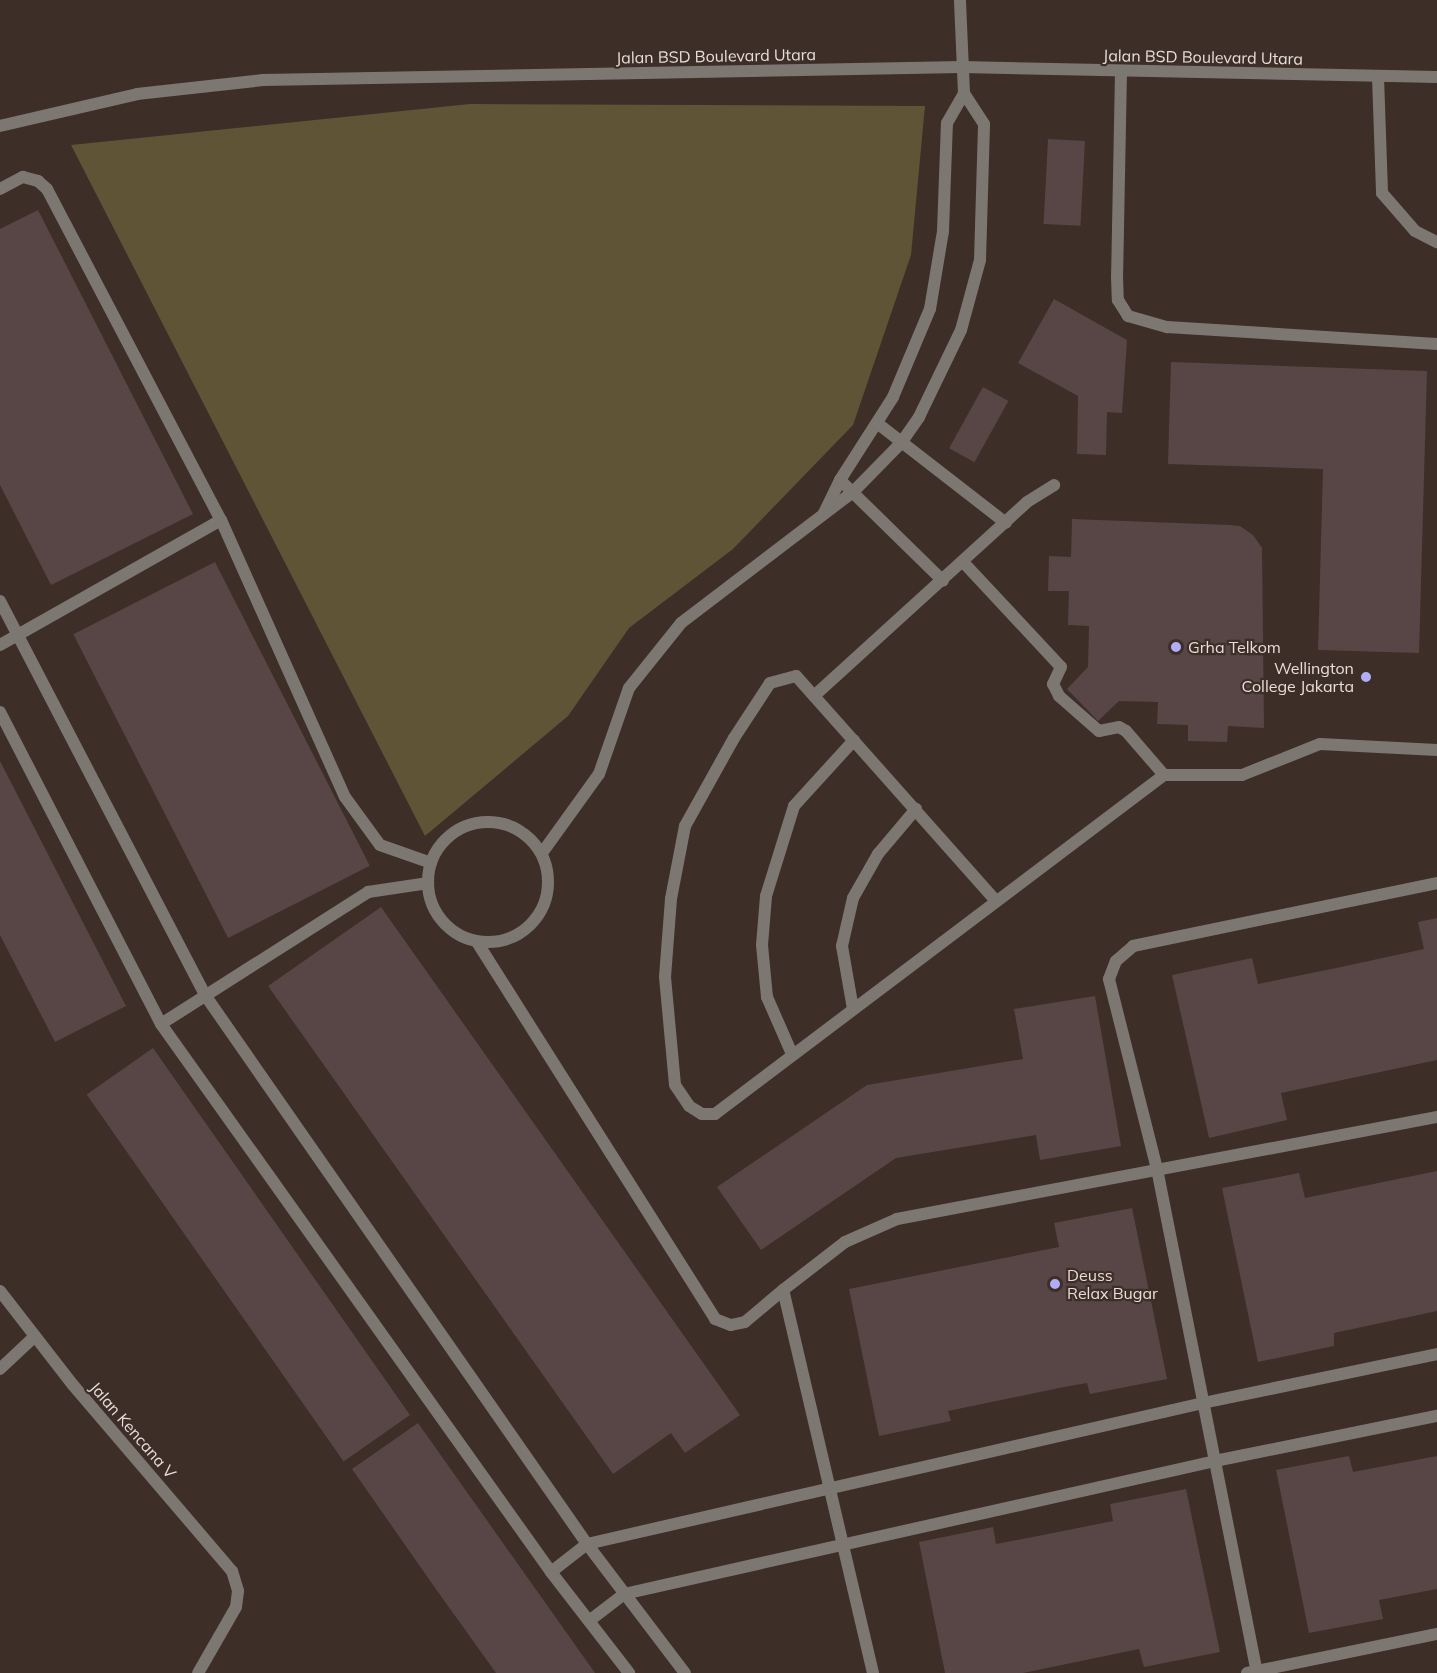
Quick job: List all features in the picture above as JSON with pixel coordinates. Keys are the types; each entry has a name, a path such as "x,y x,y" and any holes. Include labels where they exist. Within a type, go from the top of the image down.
{"street":[{"path":"542,853 599,774 629,688 681,623 853,492 901,443 919,417 961,330 981,260 984,124 964,93 960,0"},
{"name":"Jalan BSD Boulevard Utara","path":"0,126 138,94 263,80 962,67 1437,77"},
{"path":"1121,72 1117,277 1118,300 1128,316 1143,323 1437,344"},
{"path":"1378,77 1382,193 1415,231 1437,242"},
{"path":"823,515 840,480 893,397 930,309 943,231 947,123 964,93"},
{"path":"0,189 22,177 38,181 47,189 221,520 345,796 380,845 431,863"},
{"path":"877,423 1006,523"},
{"path":"840,480 944,581"},
{"path":"814,696 1006,523 1054,485"},
{"path":"0,645 221,520"},
{"path":"964,563 1061,667 1053,684 1059,696 1099,731 1119,727 1126,731 1164,775"},
{"path":"0,600 205,995 587,1544 685,1673"},
{"path":"996,901 796,676 770,683 734,738 685,826 671,900 665,977 675,1085 689,1106 702,1114 715,1114 1164,775 1242,775 1320,744 1437,750"},
{"path":"0,712 161,1024 551,1572 629,1673"},
{"path":"792,1054 767,997 762,945 766,896 794,806 854,740"},
{"path":"853,1009 842,946 853,898 878,854 916,809"},
{"path":"493,822 512,826 529,837 542,853 548,872 549,891 531,926 515,937 496,942 477,942 458,934 442,921 431,903 428,883 431,863 440,845 455,831 473,823 493,822"},
{"path":"161,1024 374,889 428,883"},
{"path":"1437,883 1133,946 1116,961 1109,979 1157,1169 1215,1461 1253,1672 1437,1634"},
{"path":"477,942 715,1319 731,1325 745,1322 845,1242 897,1219 1437,1118"},
{"path":"783,1290 873,1673"},
{"name":"Jalan Kencana V","path":"0,1291 232,1571 238,1591 236,1607 198,1673"},
{"path":"0,1370 35,1336"},
{"path":"551,1572 587,1544 1203,1403 1437,1354"},
{"path":"589,1621 624,1594 1215,1461 1437,1416"}],"shaded area":[{"path":"470,104 925,106 911,255 853,425 733,549 629,628 568,716 425,836 71,145"}],"building":[{"path":"1048,139 1085,141 1081,226 1044,224"},
{"path":"38,210 193,514 51,585 0,485 0,229"},
{"path":"1054,299 1127,340 1122,413 1107,412 1106,455 1077,454 1078,396 1018,363"},
{"path":"1171,362 1427,371 1419,653 1318,650 1323,469 1168,464"},
{"path":"983,387 1008,401 974,462 949,448"},
{"name":"Grha Telkom","path":"1072,519 1229,525 1240,526 1253,535 1262,548 1264,728 1228,726 1227,742 1188,741 1188,725 1157,724 1158,702 1119,701 1098,721 1067,689 1088,667 1089,626 1068,625 1069,591 1048,591 1049,556 1071,557"},
{"path":"215,562 370,866 228,938 73,634"},
{"path":"0,761 126,1006 55,1042 0,935"},
{"path":"381,907 740,1415 685,1453 671,1433 613,1474 268,986"},
{"path":"1437,918 1437,1060 1281,1093 1287,1120 1209,1138 1172,975 1252,958 1258,984 1341,967 1424,949 1418,922"},
{"path":"1095,996 1121,1146 1040,1160 1036,1135 896,1158 761,1250 717,1187 867,1085 1023,1059 1014,1009"},
{"path":"153,1048 410,1415 344,1461 87,1094"},
{"path":"1437,1171 1437,1311 1334,1333 1334,1346 1258,1362 1222,1188 1299,1173 1305,1198"},
{"path":"1132,1208 1167,1379 1090,1394 1087,1383 1064,1387 948,1411 951,1421 879,1436 849,1289 1059,1247 1054,1223"},
{"path":"418,1423 595,1673 496,1673 433,1585 352,1469"},
{"path":"1349,1456 1353,1472 1437,1456 1437,1589 1379,1600 1383,1619 1309,1633 1276,1470"},
{"path":"1186,1489 1220,1652 1144,1667 1139,1649 1023,1673 945,1673 919,1542 993,1527 996,1544 1043,1535 1113,1521 1110,1504"}],"place":[{"name":"Grha Telkom","path":"1176,647"},
{"name":"Wellington College Jakarta","path":"1366,677"},
{"name":"Deuss Relax Bugar","path":"1055,1284"}]}
